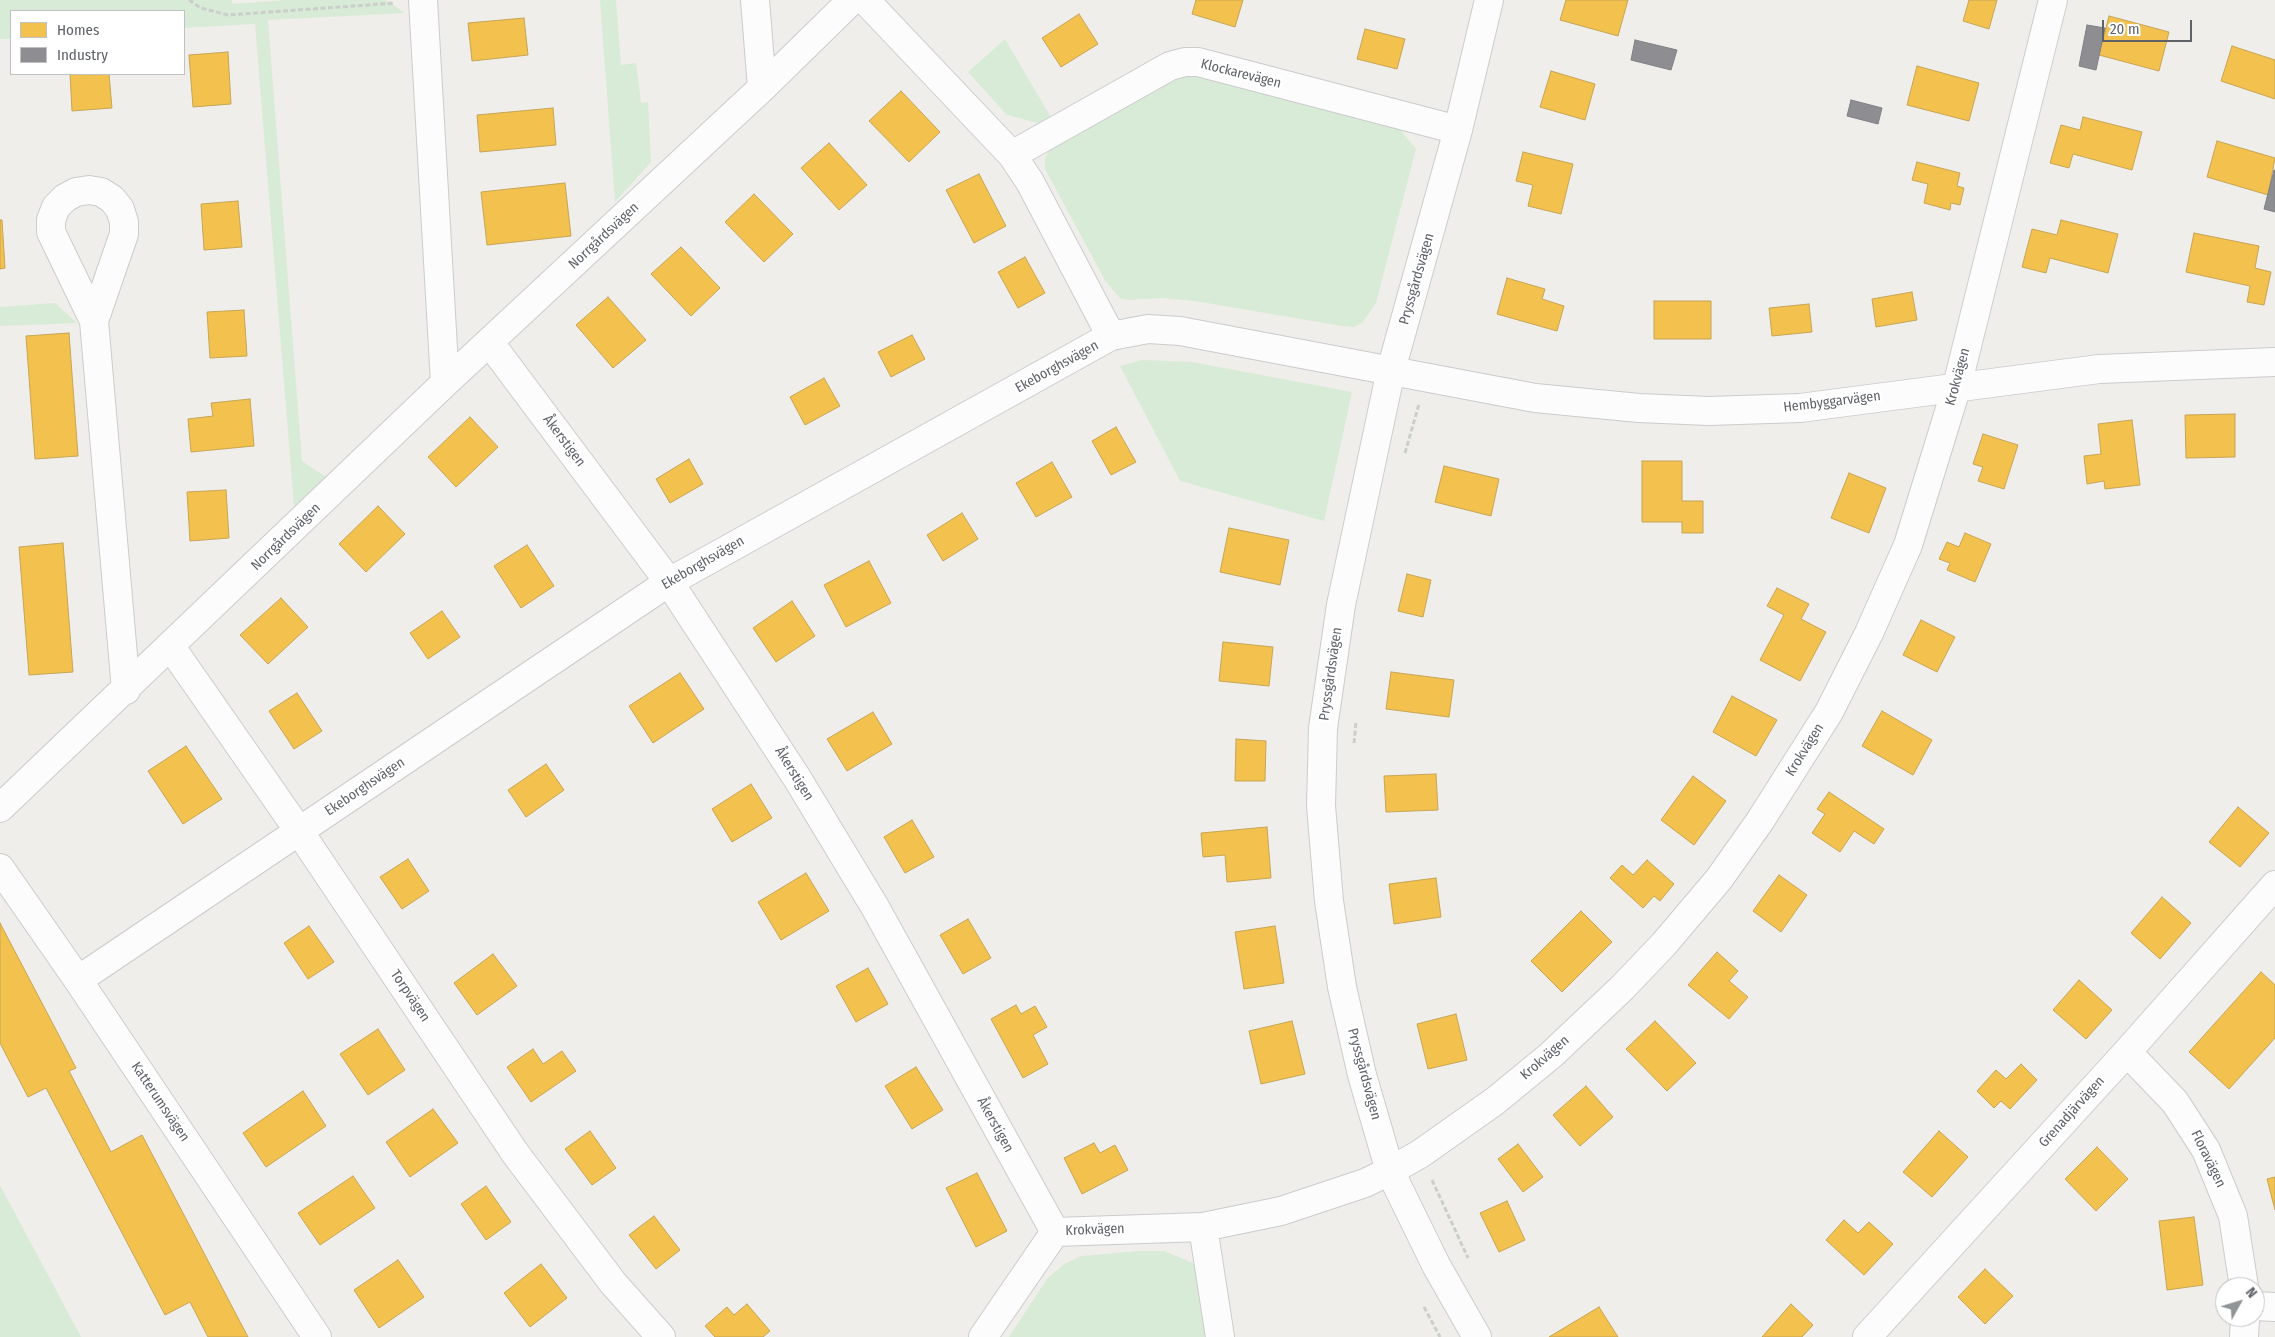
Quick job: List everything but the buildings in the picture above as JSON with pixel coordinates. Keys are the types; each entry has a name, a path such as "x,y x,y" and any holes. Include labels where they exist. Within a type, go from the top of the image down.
{"street":[{"path":"422,0 445,383"},
{"path":"755,0 762,88"},
{"name":"Norrgårdsvägen","path":"0,808 126,690 445,383 762,88 852,0"},
{"path":"865,0 1012,155 1030,182 1111,336"},
{"name":"Pryssgårdsvägen","path":"1477,1337 1436,1265 1390,1171 1362,1075 1342,987 1329,901 1321,806 1323,728 1341,605 1391,370 1458,130 1489,0"},
{"name":"Krokvägen","path":"983,1337 1055,1232 1203,1227 1282,1210 1365,1183 1420,1154 1495,1101 1544,1061 1622,988 1664,944 1719,878 1754,828 1828,712 1869,633 1908,545 1957,386 2053,0"},
{"name":"Klockarevägen","path":"1012,155 1170,66 1185,62 1198,62 1458,130"},
{"path":"94,321 126,690"},
{"name":"Ekeborghsvägen","path":"78,980 669,582 1111,336 1148,330 1180,331 1391,370"},
{"name":"Åkerstigen","path":"490,343 669,582 797,778 870,898 1055,1232"},
{"name":"Hembyggarvägen","path":"1391,370 1534,398 1639,408 1709,411 1800,408 1957,386 2099,369 2275,362"},
{"name":"Torpvägen","path":"171,647 299,831 515,1153 614,1283 661,1337"},
{"name":"Katterumsvägen","path":"0,868 78,980 317,1337"},
{"name":"Grenadjärvägen","path":"1867,1337 2127,1052 2275,885"},
{"name":"Floravägen","path":"2127,1052 2175,1102 2206,1150 2233,1216 2242,1277"},
{"path":"1203,1227 1220,1337"}],"path":[{"path":"189,0 201,8 228,15 422,0"},
{"path":"1403,463 1426,377"},
{"path":"1354,747 1356,718"},
{"path":"1420,1154 1468,1259"}],"green space":[{"path":"0,0 232,0 232,4 286,0 386,0 405,13 268,20 302,461 326,477 294,506 255,24 185,28 185,10 10,10 10,39 0,39"},
{"path":"600,0 616,0 621,65 636,63 641,103 648,102 651,162 615,202"},
{"path":"1005,39 1052,119 1042,124 1007,115 968,72"},
{"path":"1198,76 1397,126 1416,149 1376,303 1363,322 1354,327 1342,326 1195,301 1161,298 1121,299 1106,282 1045,169 1045,158 1053,144 1174,78"},
{"path":"55,303 77,323 0,326 0,307"},
{"path":"1142,360 1192,362 1352,392 1324,521 1180,481 1120,366"},
{"path":"0,1185 81,1337 0,1337"},
{"path":"1139,1251 1164,1251 1200,1266 1212,1337 1009,1337 1047,1279 1064,1264 1082,1256"}]}
